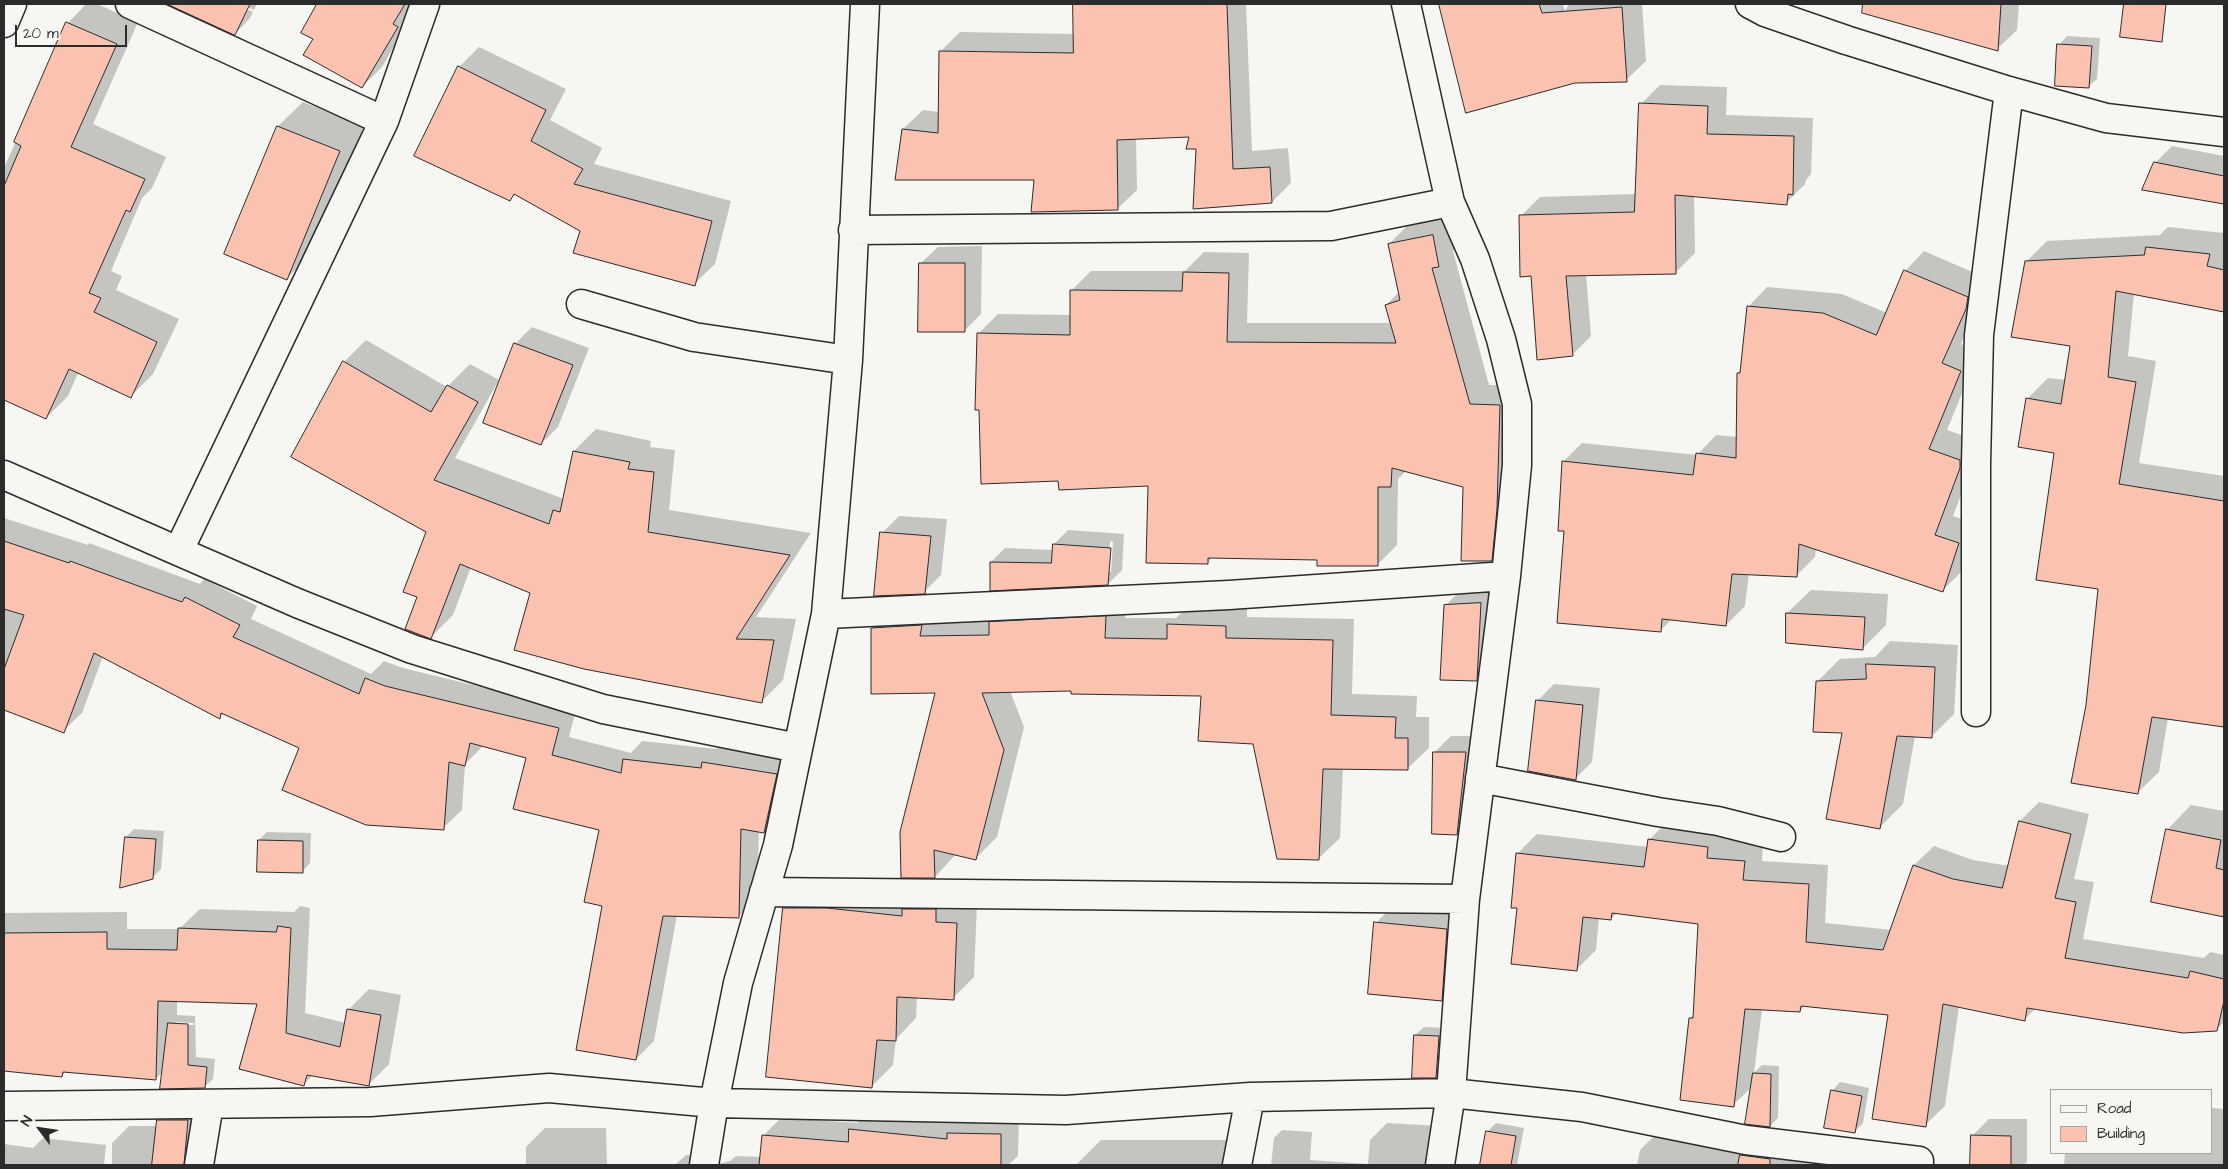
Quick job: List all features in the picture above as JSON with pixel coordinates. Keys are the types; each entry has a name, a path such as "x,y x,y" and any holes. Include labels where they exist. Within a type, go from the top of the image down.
{"street":[{"path":"4,23 12,4"},
{"path":"130,4 384,121"},
{"path":"179,550 384,121 424,4"},
{"path":"704,1165 714,1103 738,983 778,845 826,614 848,360 865,4"},
{"path":"1406,4 1450,202 1475,259 1498,330 1517,404 1517,465 1506,576 1465,899 1451,1093 1440,1165"},
{"path":"1750,4 1765,12 1846,40 2009,91 2106,118 2224,132"},
{"path":"1976,712 1976,464 1979,335 2009,91"},
{"path":"853,230 1331,226 1450,202"},
{"path":"581,304 694,337 848,360"},
{"path":"4,475 179,550 296,603 412,649 602,709 798,748"},
{"path":"826,614 1229,595 1506,576"},
{"path":"1480,778 1658,812 1718,821 1781,837"},
{"path":"764,892 1465,899"},
{"path":"4,1106 370,1102 549,1088 714,1103 1066,1110 1250,1098 1451,1093 1582,1107 1746,1140 1919,1162 1919,1165"},
{"path":"1236,1165 1250,1098"},
{"path":"199,1165 209,1104"}],"building":[{"path":"167,4 250,4 235,35"},
{"path":"317,4 405,4 393,24 398,27 362,88 303,55 313,39 301,33"},
{"path":"1073,4 1227,4 1233,169 1270,167 1272,203 1193,209 1196,149 1186,149 1189,137 1117,140 1118,210 1031,212 1034,180 895,180 902,129 938,133 939,51 1073,53"},
{"path":"1439,4 1539,4 1542,13 1622,7 1627,82 1575,83 1466,113"},
{"path":"1863,4 2001,4 1998,51 1862,13"},
{"path":"2124,4 2166,4 2162,42 2120,37"},
{"path":"66,22 117,44 71,147 145,179 130,212 126,210 89,293 101,298 94,312 157,342 131,398 69,369 46,419 4,400 4,186 21,146 14,142"},
{"path":"2057,44 2092,46 2089,88 2055,86"},
{"path":"458,66 546,110 531,141 583,169 574,184 712,221 695,286 573,253 580,231 514,194 510,201 414,156"},
{"path":"1639,103 1708,106 1707,134 1794,136 1793,195 1788,194 1787,205 1675,195 1676,274 1566,276 1573,356 1537,360 1531,276 1520,277 1519,215 1634,212"},
{"path":"277,126 340,151 287,280 224,254"},
{"path":"2154,162 2224,176 2224,204 2142,190"},
{"path":"1433,235 1439,267 1432,268 1470,404 1500,405 1497,509 1492,561 1461,561 1463,487 1392,468 1391,487 1378,487 1378,566 1317,566 1317,560 1208,558 1208,564 1146,563 1148,486 1059,490 1058,481 981,484 979,410 975,410 977,333 1070,335 1070,290 1182,291 1183,272 1229,273 1227,342 1396,343 1385,305 1400,300 1388,244"},
{"path":"2146,247 2210,254 2207,266 2224,270 2224,312 2116,291 2108,377 2136,382 2119,484 2224,501 2224,727 2152,717 2138,794 2071,783 2086,705 2098,589 2036,580 2054,453 2018,447 2026,398 2061,404 2070,346 2011,337 2025,261 2144,255"},
{"path":"919,263 965,263 965,332 918,332"},
{"path":"1904,270 1968,297 1966,309 1942,363 1961,371 1929,449 1960,460 1960,468 1935,535 1959,543 1943,592 1799,544 1797,577 1732,574 1726,626 1662,619 1661,632 1557,623 1564,531 1558,531 1562,461 1693,475 1696,453 1736,458 1737,373 1740,373 1747,306 1823,313 1876,335"},
{"path":"514,343 573,365 541,445 483,423"},
{"path":"343,361 431,412 447,385 478,402 434,480 549,524 553,510 560,512 573,451 630,462 628,469 654,472 648,532 790,555 736,639 774,640 762,703 584,669 514,650 530,593 460,564 431,639 405,629 417,597 403,592 426,532 291,457"},
{"path":"880,532 931,536 925,594 874,596"},
{"path":"4,541 69,563 70,561 182,602 185,597 240,625 233,637 359,694 365,678 385,686 559,728 552,755 621,773 623,759 701,768 702,762 777,774 764,833 741,829 739,918 663,916 636,1060 576,1050 602,906 584,902 599,830 513,809 526,758 470,743 465,766 449,762 444,830 366,825 282,790 299,748 221,713 220,719 94,653 64,733 4,710 4,669 24,615 4,609"},
{"path":"1053,544 1111,548 1108,585 990,591 990,562 1051,563"},
{"path":"1481,603 1477,681 1440,680 1444,605"},
{"path":"1786,613 1865,617 1863,650 1786,643"},
{"path":"1106,616 1105,638 1167,639 1167,624 1226,626 1226,638 1333,640 1331,715 1396,717 1395,738 1408,738 1408,770 1323,769 1319,860 1277,859 1253,744 1198,741 1201,696 1071,694 1071,691 982,693 1004,750 976,860 934,850 935,878 901,878 900,832 935,693 871,694 871,628 922,625 920,636 989,635 989,622"},
{"path":"1866,664 1935,667 1932,738 1897,736 1880,829 1826,819 1842,733 1813,732 1816,681 1866,679"},
{"path":"1536,700 1583,705 1576,780 1528,771"},
{"path":"1433,752 1466,752 1457,835 1432,834"},
{"path":"2019,821 2071,834 2055,898 2076,902 2065,958 2188,978 2190,971 2224,979 2224,1001 2217,1031 2183,1033 2027,1008 2025,1021 1943,1004 1926,1127 1872,1119 1888,1015 1801,1006 1800,1012 1745,1009 1734,1107 1680,1100 1689,1018 1693,1018 1698,924 1612,913 1611,920 1583,917 1577,971 1511,964 1517,908 1511,908 1516,853 1644,867 1648,839 1708,847 1707,858 1745,861 1743,880 1809,884 1806,942 1883,950 1913,865 1953,879 2002,888"},
{"path":"2166,829 2221,840 2216,868 2224,870 2224,917 2151,902"},
{"path":"125,837 156,839 153,879 120,888"},
{"path":"258,840 303,841 303,873 257,872"},
{"path":"783,908 827,908 902,916 902,909 936,909 936,922 957,923 954,1000 897,997 896,1041 877,1040 872,1088 766,1077"},
{"path":"1374,922 1447,929 1442,1001 1368,994"},
{"path":"278,926 291,928 286,1033 340,1047 347,1009 381,1015 369,1086 307,1075 304,1086 239,1069 257,1004 158,1001 156,1080 63,1072 62,1077 4,1071 4,933 107,932 107,949 177,950 178,928 276,932"},
{"path":"168,1023 188,1024 188,1065 207,1067 205,1088 160,1089"},
{"path":"1414,1035 1439,1036 1436,1078 1412,1078"},
{"path":"1753,1073 1771,1074 1770,1127 1745,1124"},
{"path":"1831,1090 1862,1096 1855,1133 1824,1128"},
{"path":"157,1120 188,1120 184,1165 152,1165"},
{"path":"849,1129 947,1139 947,1133 1001,1134 1001,1165 759,1165 762,1135 848,1142"},
{"path":"1486,1131 1516,1136 1511,1165 1480,1165"},
{"path":"1971,1135 2011,1136 2011,1165 1970,1165"},
{"path":"1740,1155 1770,1159 1770,1165 1738,1165"}]}
